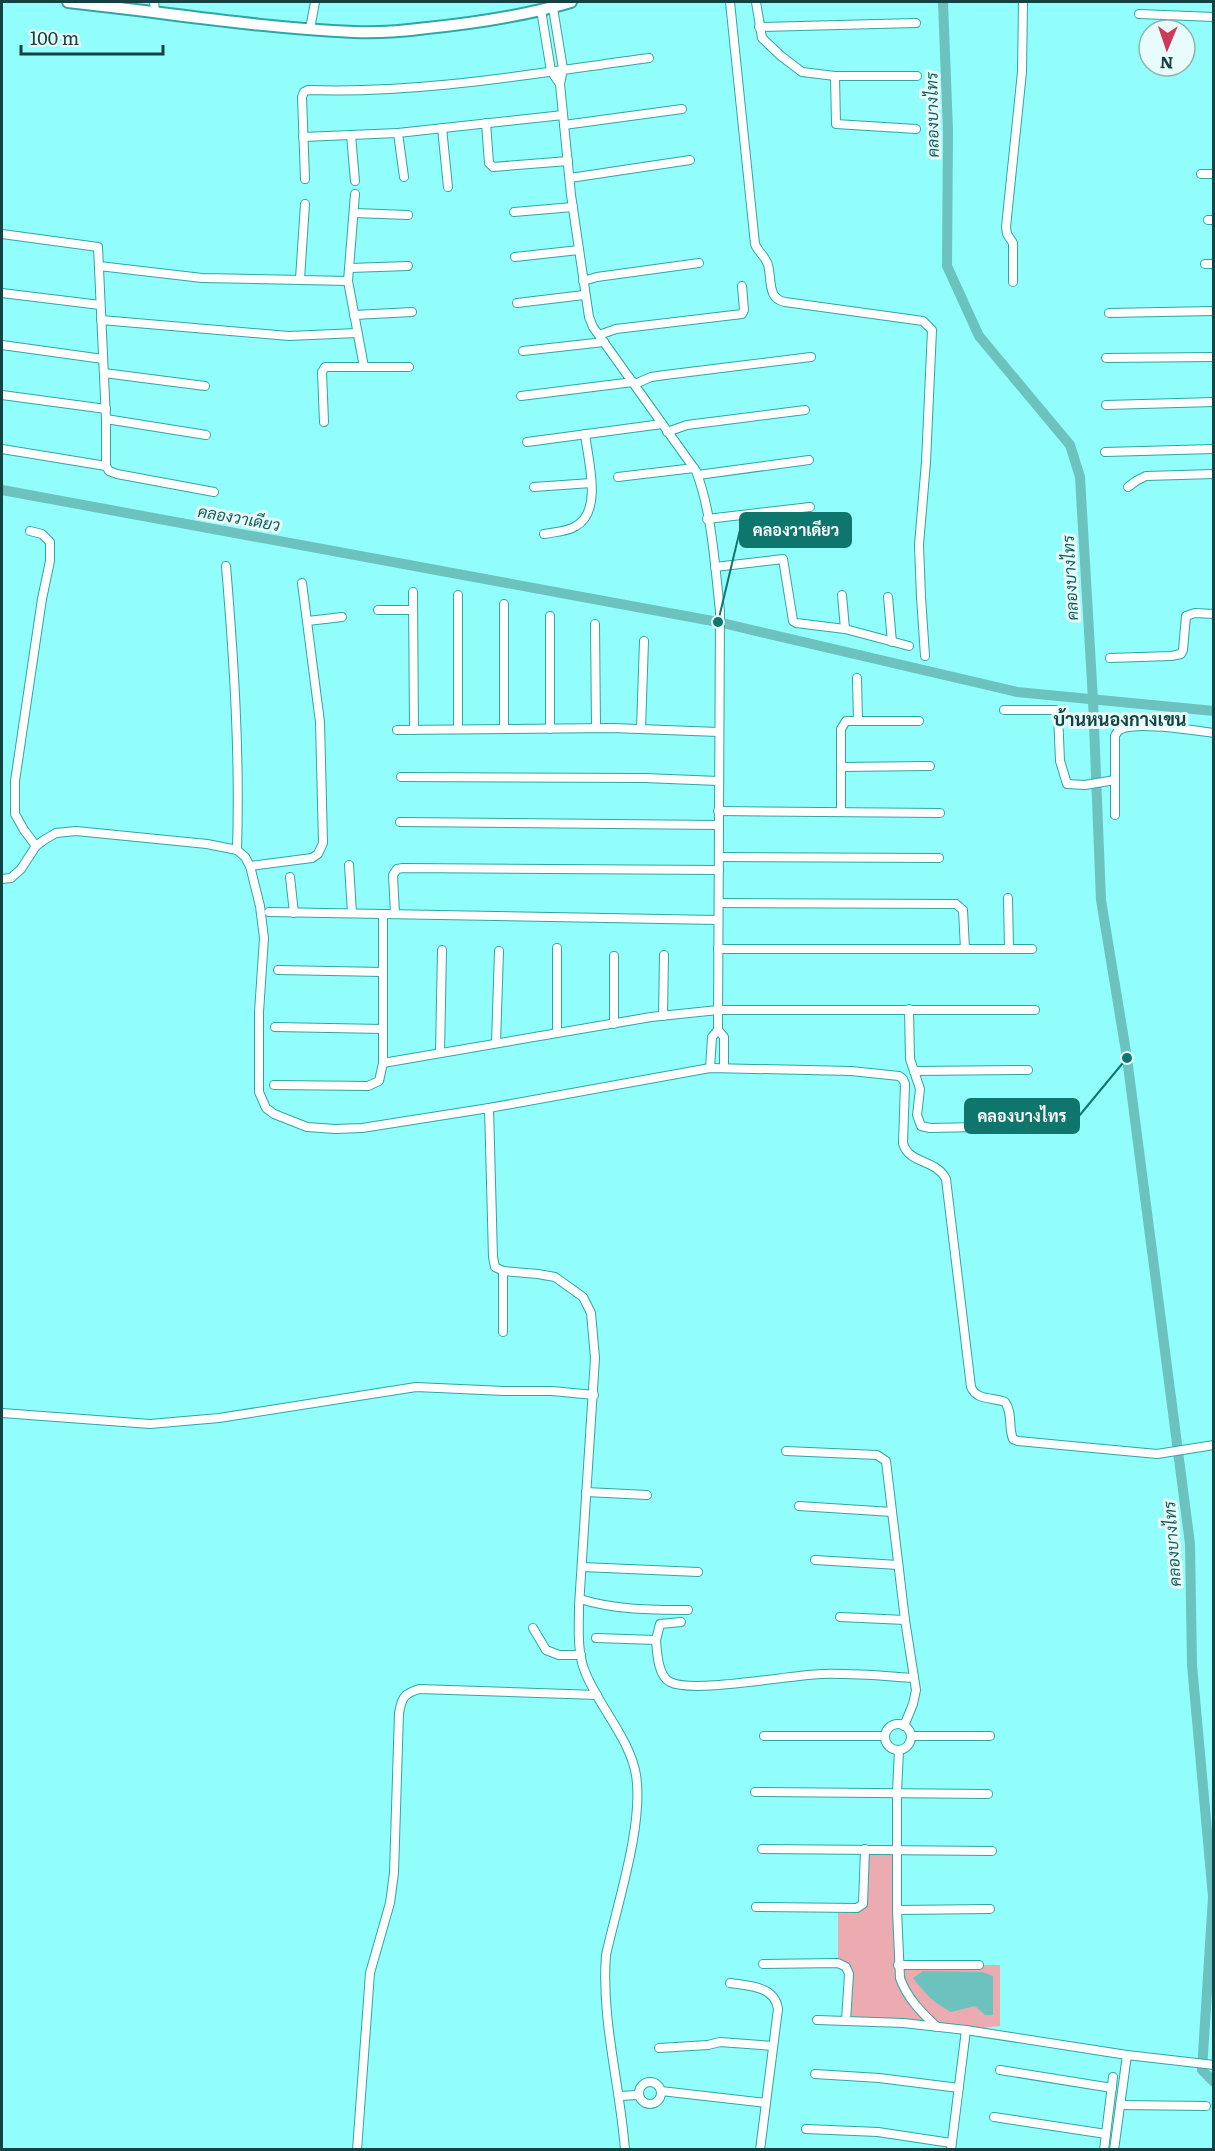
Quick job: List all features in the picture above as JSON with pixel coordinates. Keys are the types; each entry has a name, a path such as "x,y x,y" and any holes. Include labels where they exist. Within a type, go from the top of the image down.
{"street":[{"path":"68,2 154,6 354,32 415,30 474,23 553,8 568,2"},
{"path":"310,28 315,2"},
{"path":"730,2 755,244 767,262 774,295 780,301 785,302 923,321 932,330 920,545 925,656"},
{"path":"756,2 762,38 802,72 835,76 917,76"},
{"path":"1013,282 1013,243 1007,234 1006,227 1022,72 1023,2"},
{"path":"553,8 563,69 560,84 573,207 589,317 599,335 696,472 708,519 720,611 718,1030 724,1037 724,1068"},
{"path":"541,10 551,71 560,84"},
{"path":"1139,14 1214,17"},
{"path":"759,27 916,23"},
{"path":"305,179 302,97 308,90 360,91 424,86 649,58"},
{"path":"835,76 836,124 916,129"},
{"path":"564,125 682,109"},
{"path":"303,136 398,133 563,115"},
{"path":"486,123 489,163 493,167 568,161"},
{"path":"442,128 448,187"},
{"path":"398,133 404,177"},
{"path":"351,135 355,181"},
{"path":"570,178 690,160"},
{"path":"1201,174 1214,174"},
{"path":"355,194 348,281 364,367"},
{"path":"300,279 305,204"},
{"path":"514,212 573,207"},
{"path":"354,213 408,215"},
{"path":"2,234 98,247 106,409 106,466 109,471 214,492"},
{"path":"515,257 579,250"},
{"path":"583,281 597,277 699,263"},
{"path":"99,266 202,278 348,281"},
{"path":"350,268 408,266"},
{"path":"599,335 616,329 742,314 744,310 742,286"},
{"path":"2,293 100,304"},
{"path":"517,303 584,295"},
{"path":"1109,313 1214,311"},
{"path":"354,315 412,312"},
{"path":"101,320 289,336 357,333"},
{"path":"523,351 604,342"},
{"path":"2,345 103,359"},
{"path":"521,396 634,383 651,377 811,357"},
{"path":"1106,358 1214,357"},
{"path":"324,422 323,369 325,367 409,367"},
{"path":"104,373 205,386"},
{"path":"2,395 106,409"},
{"path":"1106,405 1214,402"},
{"path":"667,432 687,425 805,410"},
{"path":"106,419 206,435"},
{"path":"527,442 662,424"},
{"path":"544,534 577,526 584,519 593,498 585,434"},
{"path":"1105,452 1214,448"},
{"path":"2,449 106,466"},
{"path":"618,477 696,472 809,460"},
{"path":"1128,488 1146,476 1214,474"},
{"path":"534,487 591,483"},
{"path":"708,519 810,507"},
{"path":"30,531 42,534 50,542 51,561 42,599 15,781 15,814 36,846"},
{"path":"715,567 783,559 793,621 809,626 845,629 909,646"},
{"path":"226,566 234,672 237,850"},
{"path":"250,866 312,858 318,854 323,843 320,722 302,583"},
{"path":"413,591 414,730"},
{"path":"458,595 458,729"},
{"path":"842,595 845,629"},
{"path":"888,597 892,642"},
{"path":"504,604 504,729"},
{"path":"378,610 413,610"},
{"path":"1110,658 1177,656 1183,650 1186,616 1196,613 1214,614"},
{"path":"550,616 550,729"},
{"path":"308,621 342,617"},
{"path":"595,624 596,728"},
{"path":"641,729 644,641"},
{"path":"857,678 858,721"},
{"path":"1004,710 1056,710 1060,761 1064,781 1067,784 1085,785 1115,780"},
{"path":"841,812 843,724 846,721 919,720"},
{"path":"1115,815 1115,736 1122,728 1165,727 1214,733"},
{"path":"397,730 596,728 719,732"},
{"path":"841,767 930,766"},
{"path":"401,777 634,778 718,781"},
{"path":"718,811 940,813"},
{"path":"400,822 718,825"},
{"path":"2,879 11,878 21,869 36,846 56,833 76,831 207,844 237,850 250,866 260,906 264,938 260,1012 260,1092 266,1108 274,1114 307,1127 362,1128 489,1108 710,1068 852,1071 899,1076 905,1084 903,1143 905,1150 909,1155 936,1166 946,1179 971,1387 978,1396 1000,1400 1009,1408 1013,1439 1160,1453 1214,1445"},
{"path":"719,857 939,858"},
{"path":"349,866 352,913"},
{"path":"395,914 393,874 397,869 403,868 719,870"},
{"path":"290,877 294,913"},
{"path":"1008,898 1009,949"},
{"path":"719,903 956,904 963,910 965,950"},
{"path":"269,912 718,920"},
{"path":"274,1085 375,1085 380,1081 382,1074 383,914"},
{"path":"557,948 557,1033"},
{"path":"718,949 1032,950"},
{"path":"440,1053 442,950"},
{"path":"496,1043 499,951"},
{"path":"663,1016 664,954"},
{"path":"614,956 614,1024"},
{"path":"278,970 383,972"},
{"path":"909,1009 910,1059 920,1089 917,1115 921,1126 930,1128 1037,1126"},
{"path":"382,1063 663,1016 718,1010 1035,1010"},
{"path":"275,1027 382,1029"},
{"path":"710,1068 712,1037 718,1030"},
{"path":"914,1071 1028,1070"},
{"path":"489,1108 495,1268 555,1277 583,1297 591,1313 595,1358 594,1395 580,1599 581,1655 584,1668 617,1729 636,1775 636,1822 606,1955 605,1971 606,2006 625,2150"},
{"path":"503,1271 503,1332"},
{"path":"2,1413 150,1424 219,1418 416,1388 552,1391 594,1395"},
{"path":"786,1451 877,1455 886,1461 905,1620 916,1690 904,1726"},
{"path":"586,1492 647,1495"},
{"path":"800,1506 892,1512"},
{"path":"815,1560 898,1565"},
{"path":"582,1567 698,1572"},
{"path":"580,1599 596,1604 641,1610 688,1610"},
{"path":"840,1617 905,1620"},
{"path":"681,1622 660,1624 656,1640 664,1677 670,1682 694,1687 822,1674 914,1678"},
{"path":"533,1628 546,1650 559,1655 581,1655"},
{"path":"596,1638 656,1640"},
{"path":"357,2150 368,1986 390,1903 394,1873 401,1702 406,1694 419,1689 597,1695"},
{"path":"892,1726 904,1726 909,1730 911,1736 908,1745 899,1750 892,1748 885,1736 892,1726"},
{"path":"764,1736 885,1736"},
{"path":"911,1736 990,1736"},
{"path":"899,1750 897,1792 898,1965 903,1987 916,2007 937,2027"},
{"path":"755,1792 988,1794"},
{"path":"762,1849 992,1851"},
{"path":"756,1907 861,1907 865,1850"},
{"path":"897,1910 990,1909"},
{"path":"763,1964 838,1963 846,1967 849,1974 846,2020"},
{"path":"898,1965 979,1965"},
{"path":"730,1983 765,1989 777,2002 760,2150"},
{"path":"817,2020 885,2021 966,2030 1127,2055 1214,2065"},
{"path":"806,2129 878,2132 951,2146 966,2030"},
{"path":"659,2048 708,2045 720,2042 773,2046"},
{"path":"1114,2150 1127,2055"},
{"path":"1000,2070 1112,2088"},
{"path":"815,2074 879,2078 959,2088"},
{"path":"1104,2150 1113,2077"},
{"path":"648,2082 654,2082 661,2091 657,2102 651,2104 645,2104 638,2095 642,2084 648,2082"},
{"path":"661,2091 766,2103"},
{"path":"619,2096 638,2095"},
{"path":"1120,2105 1206,2106"},
{"path":"994,2117 1106,2134"}],"shaded area":[{"path":"860,1849 898,1851 898,1965 1000,1965 1000,2026 966,2030 846,2020 847,1963 838,1963 838,1907 863,1906"}],"water":[{"path":"923,1971 982,1972 993,1976 993,2015 985,2015 975,2006 951,2012 944,2008 930,1997 913,1978"}],"waterway":[{"name":"คลองบางไทร","path":"943,2 948,131 947,266 979,336 1070,445 1080,477 1093,700 1101,900 1127,1058 1190,1544 1192,1665 1213,1897 1202,2070 1214,2082"},
{"name":"คลองวาเดียว","path":"2,490 718,622 1017,692 1214,711"}],"place":[{"name":"คลองวาเดียว","path":"718,622"},
{"name":"คลองบางไทร","path":"1127,1058"}],"district":[{"name":"บ้านหนองกางเขน","path":"1120,720"}]}
